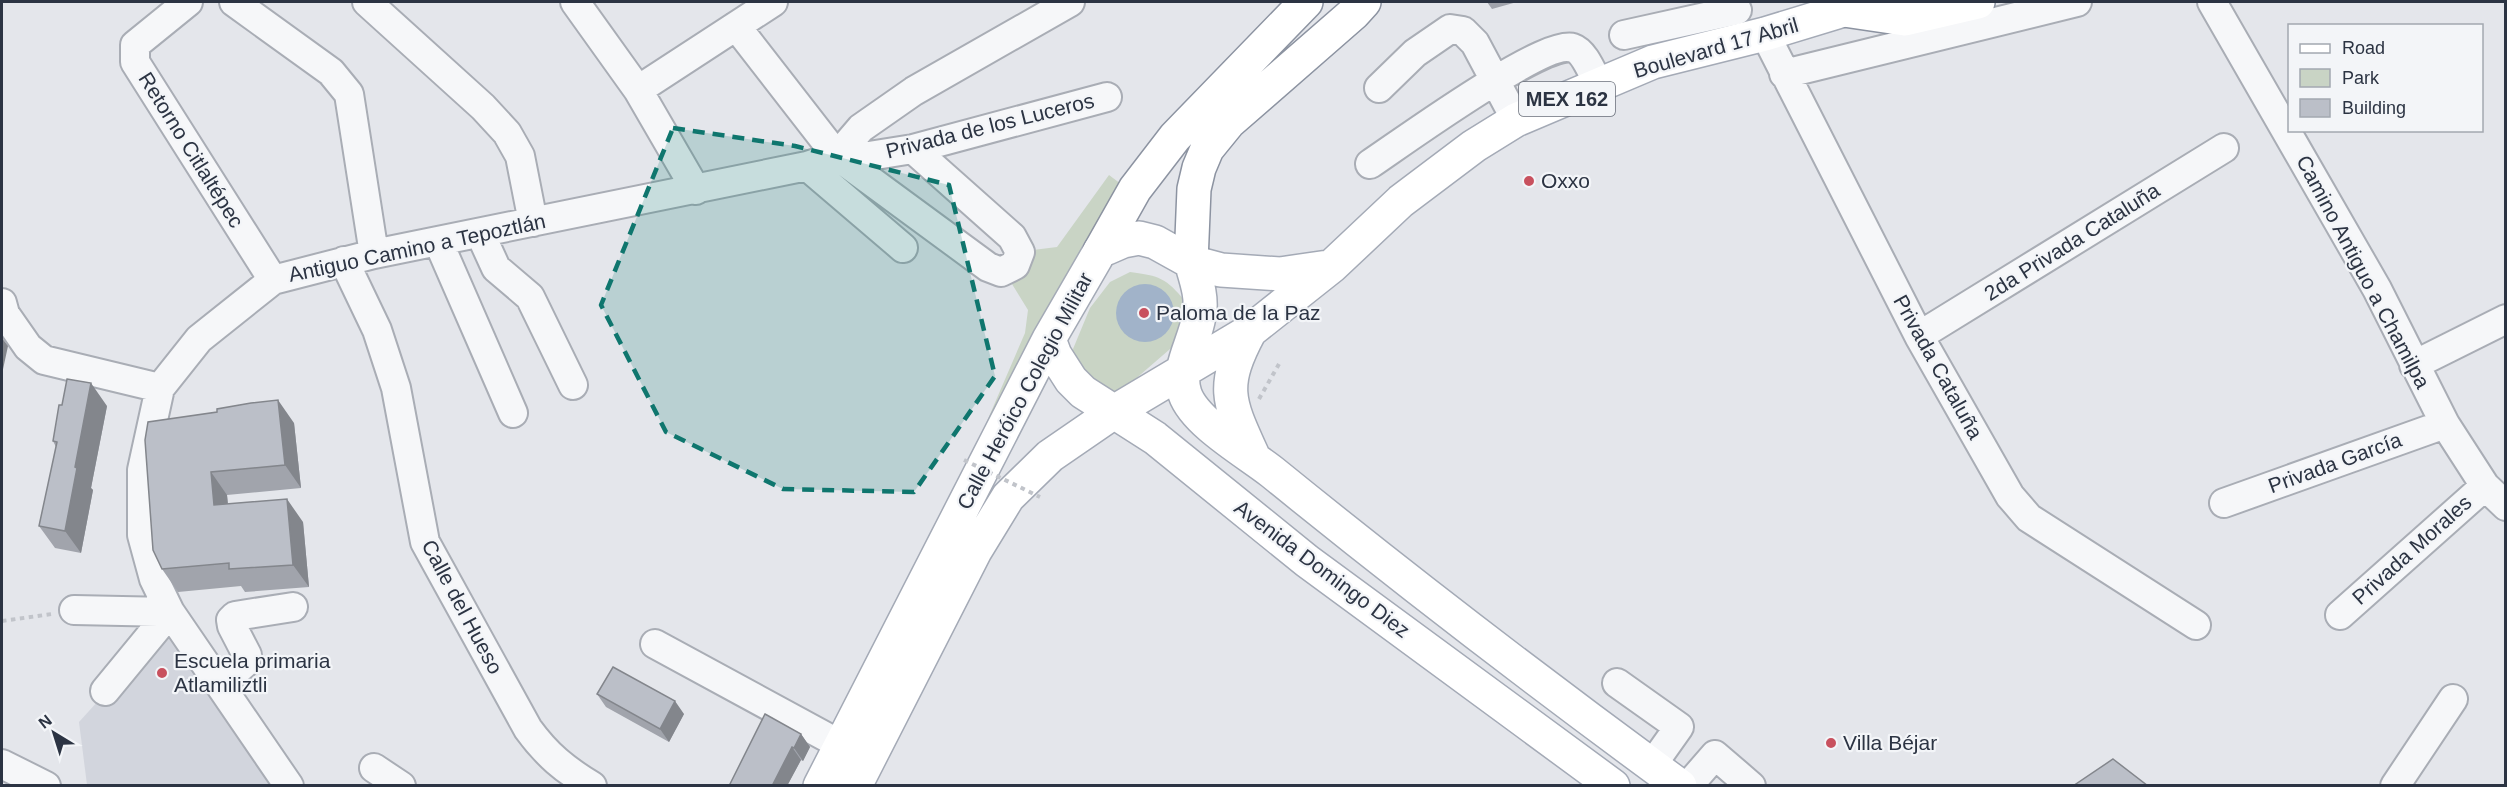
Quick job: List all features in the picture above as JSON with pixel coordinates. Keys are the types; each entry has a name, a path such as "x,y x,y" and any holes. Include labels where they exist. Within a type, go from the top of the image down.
{"main road":[{"path":"1100,251 1135,189 1176,137 1306,2"},
{"path":"1254,55 1305,24 1334,2"},
{"path":"1181,372 1200,314 1199,291 1191,262 1194,189 1207,149 1229,122 1364,2"},
{"path":"1857,6 1905,19 1978,2"},
{"name":"Boulevard 17 Abril","path":"1181,372 1250,331 1332,266 1401,201 1474,146 1516,120 1746,21 1857,6"},
{"name":"Calle Heróico Colegio Militar","path":"820,786 1049,339 1100,251 1123,241 1139,238 1155,242 1191,262"},
{"path":"1191,262 1221,270 1280,274 1332,266"},
{"path":"1250,331 1237,355 1230,376 1230,391 1240,428 1254,458"},
{"name":"Avenida Domingo Diez","path":"1049,339 1055,355 1071,380 1083,392 1155,438 1307,561 1613,786"},
{"name":"Calle Heróico Colegio Militar","path":"855,786 975,551 1008,497 1050,456 1114,412 1181,372"},
{"name":"Avenida Domingo Diez","path":"1181,372 1185,394 1202,419 1680,786"},
{"path":"1307,561 1327,532 1336,524"}],"street":[{"name":"Retorno Citlaltépec","path":"188,2 135,45 135,62 273,280"},
{"path":"234,2 331,72 349,94 374,254"},
{"path":"367,2 483,107 507,133 520,156 533,222"},
{"path":"576,2 638,90 696,190"},
{"path":"638,90 773,2"},
{"path":"837,156 861,128 914,91 1070,2"},
{"path":"1784,74 2078,2"},
{"name":"Camino Antiguo a Chamilpa","path":"2212,2 2377,289 2445,424 2500,499"},
{"path":"1624,35 1746,21"},
{"name":"Privada Cataluña","path":"1746,21 1784,74 1919,336 2010,496 2029,518 2196,625"},
{"path":"736,26 837,156 988,267 1001,272 1015,265 1020,252 1012,237 914,149"},
{"path":"1379,88 1415,53 1450,29 1463,30 1495,79 1516,120"},
{"path":"1370,164 1495,79 1559,49 1572,48 1580,53 1599,86"},
{"name":"Privada de los Luceros","path":"837,156 870,156 914,149 1107,97"},
{"name":"2da Privada Cataluña","path":"1919,336 2224,148"},
{"name":"Antiguo Camino a Tepoztlán","path":"289,786 170,612 154,579 142,536 142,470 160,388 200,339 241,303 273,280 374,254 696,190 807,166 837,156"},
{"path":"807,166 903,248"},
{"path":"480,233 496,268 530,297 573,385"},
{"path":"438,242 513,413"},
{"name":"Calle del Hueso","path":"344,261 377,330 396,388 425,542 528,729 546,754 573,775 592,786"},
{"path":"2,303 5,314 28,347 44,360 160,388"},
{"path":"2414,365 2505,319"},
{"name":"Privada García","path":"2224,503 2445,424"},
{"path":"151,431 182,425"},
{"name":"Privada Morales","path":"2340,615 2500,499"},
{"path":"220,685 246,662 247,655 231,620 235,616 293,607"},
{"path":"74,610 170,612"},
{"path":"105,691 170,612"},
{"path":"655,644 841,745"},
{"path":"1617,683 1679,727 1751,786"},
{"path":"2395,786 2453,699"},
{"path":"1652,765 1679,727"},
{"path":"1688,786 1715,755"},
{"path":"2,764 46,786"},
{"path":"374,768 401,786"}],"path":[{"path":"1258,406 1259,396 1279,364"},
{"path":"964,460 1040,497"},
{"path":"2,621 74,610"}],"highlighted area":[{"path":"673,128 795,146 949,185 995,376 914,492 783,489 666,432 601,305"}],"shaded area":[{"name":"Escuela primaria Atlamiliztli","path":"168,624 273,785 87,785 79,722"}],"green space":[{"path":"1109,175 1121,184 1084,243 984,447 978,442 1025,333 1028,310 1012,284 1033,250 1057,247"},
{"path":"1130,272 1162,279 1173,287 1185,301 1177,343 1118,394 1100,393 1074,368 1073,349 1090,308 1110,282"}],"water":[{"name":"Paloma de la Paz","path":"1139,284 1151,284 1166,292 1174,307 1174,319 1166,334 1151,342 1139,342 1124,334 1116,319 1116,307 1124,292"}],"building":[{"path":"67,379 91,383 65,531 39,526 57,442 53,441 59,405 62,405"},
{"path":"278,400 285,465 211,472 214,505 287,499 293,565 229,569 229,563 162,569 153,550 145,440 148,422"},
{"path":"613,667 675,701 660,729 597,694"},
{"path":"765,714 801,734 794,748 792,747 772,786 729,786"},
{"path":"2113,759 2148,786 2073,786"}],"place":[{"name":"Oxxo","path":"1529,181"},
{"name":"Paloma de la Paz","path":"1144,313"},
{"name":"Escuela primaria Atlamiliztli","path":"162,673"},
{"name":"Villa Béjar","path":"1831,743"}]}
